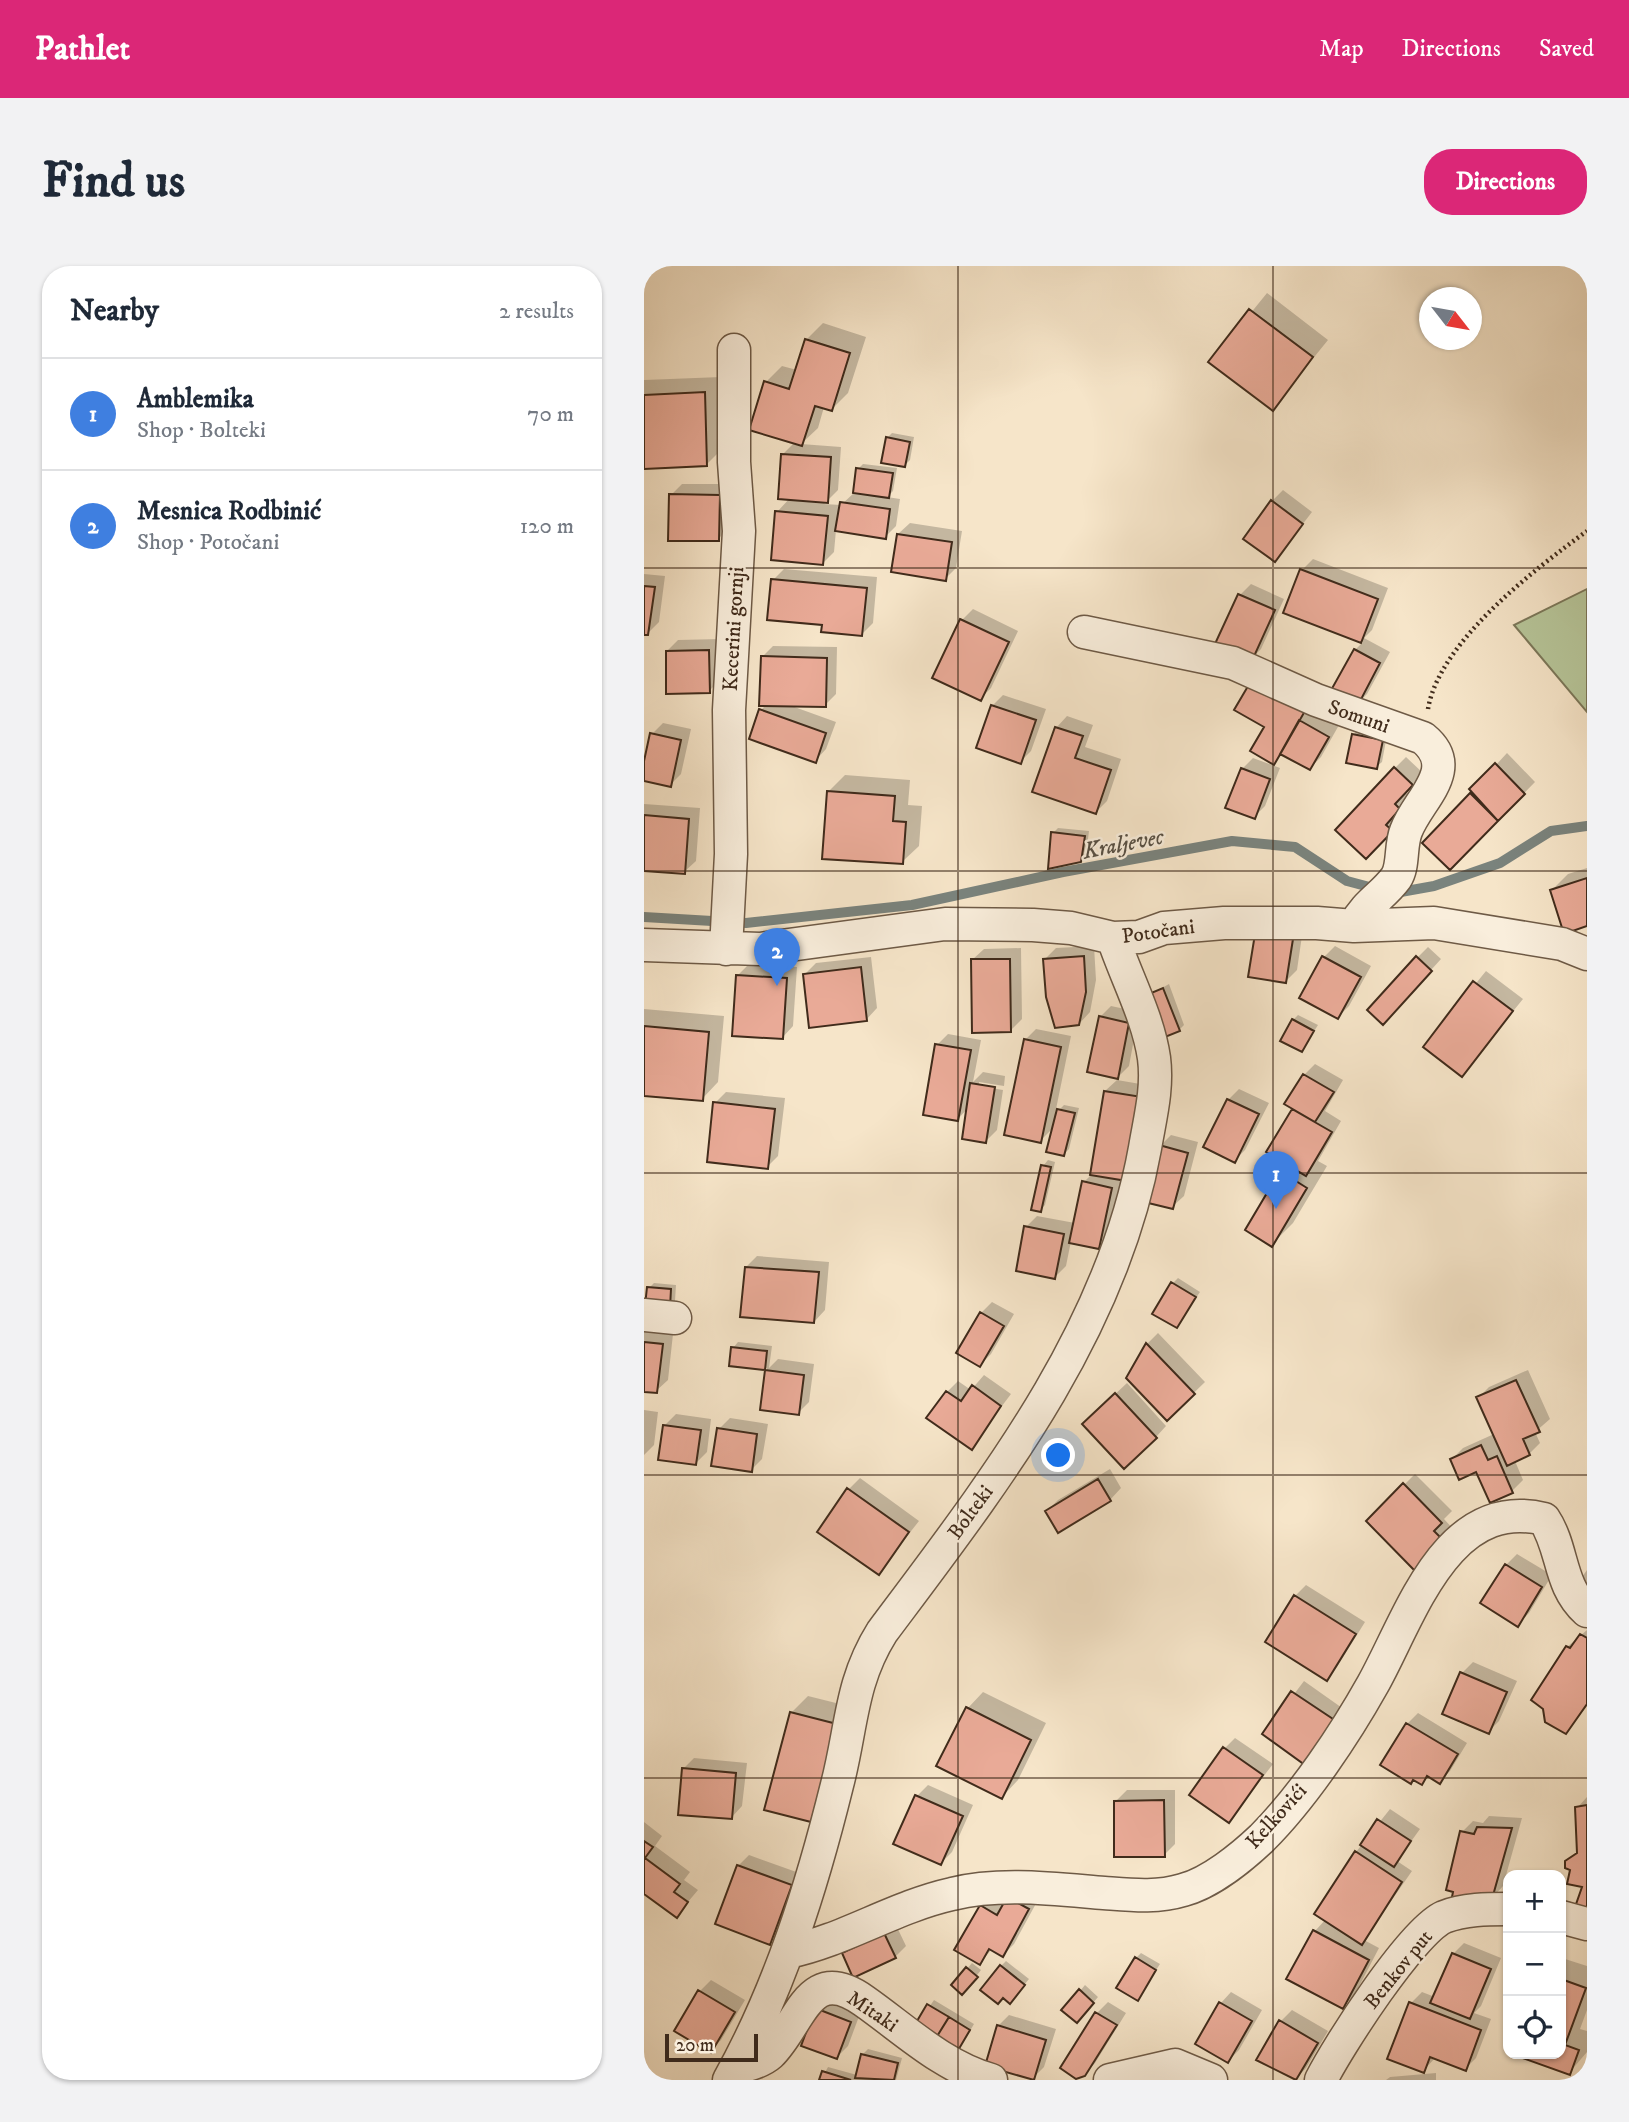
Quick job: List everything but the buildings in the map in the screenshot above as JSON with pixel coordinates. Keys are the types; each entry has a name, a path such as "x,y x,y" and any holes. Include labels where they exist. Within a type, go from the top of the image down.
{"street":[{"name":"Kecerini gornji","path":"727,930 732,854 729,710 739,531 734,462 734,350"},
{"name":"Somuni","path":"1084,632 1233,663 1315,700 1411,734 1429,744 1438,753 1439,766 1435,781 1405,833 1400,853 1401,870 1384,890 1366,905 1354,926"},
{"name":"Potočani","path":"644,945 727,930 760,949 945,924 1071,928 1113,938 1139,937 1164,928 1224,923 1317,923 1354,926 1434,923 1562,944 1587,954"},
{"name":"Bolteki","path":"732,2074 765,2010 788,1952 837,1785 862,1667 882,1632 1037,1415 1089,1316 1118,1246 1143,1161 1154,1100 1155,1077 1145,1027 1113,938"},
{"path":"644,1315 675,1318"},
{"name":"Kelkovići","path":"788,1952 817,1946 925,1902 973,1890 1029,1888 1162,1895 1186,1890 1206,1879 1261,1838 1301,1790 1373,1685 1426,1581 1446,1553 1480,1526 1516,1516 1544,1519 1550,1528 1564,1581 1572,1597 1587,1611"},
{"name":"Benkov put","path":"1321,2080 1346,2036 1387,1978 1430,1928 1441,1918 1457,1913 1503,1909"},
{"path":"1566,1918 1587,1924"},
{"name":"Mitaki","path":"732,2074 768,2056 809,1996 829,1989 843,1990 857,1996 920,2044 991,2080"},
{"path":"1110,2080 1175,2065 1211,2080"}],"path":[{"path":"1430,692 1459,646 1524,577 1587,531"}],"green space":[{"path":"1587,589 1587,712 1514,625"}],"waterway":[{"name":"Kraljevec","path":"1395,893 1434,886 1500,863 1551,831 1587,826"},
{"name":"Kraljevec","path":"644,917 746,923 912,905 1063,872 1232,841 1295,847 1347,881 1377,889"}],"place":[{"name":"Mesnica Rodbinić","path":"777,986"},
{"name":"Amblemika","path":"1276,1209"}]}
